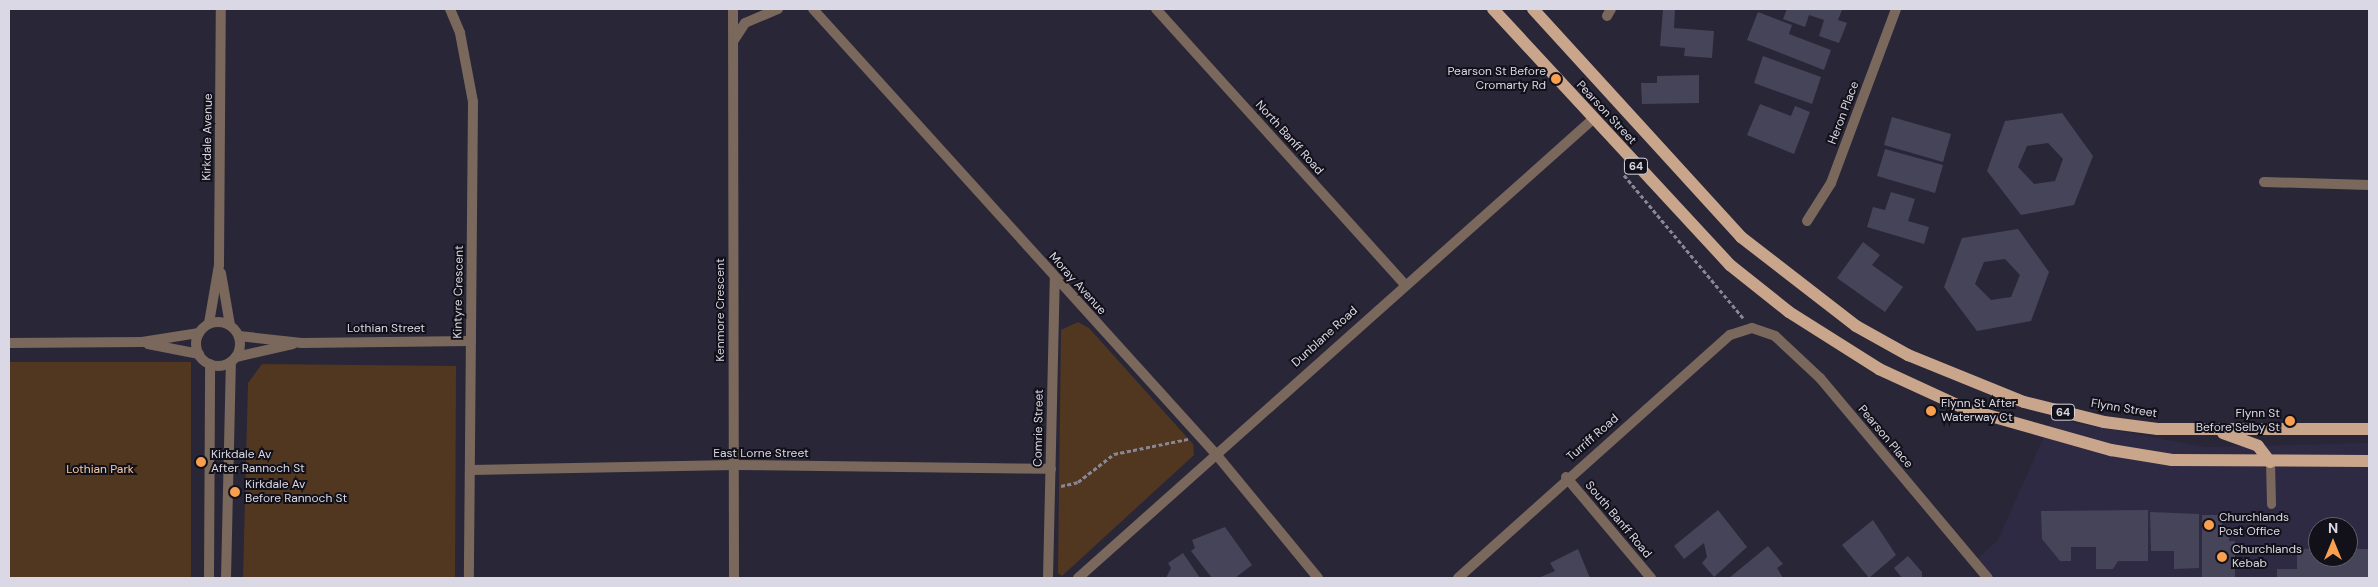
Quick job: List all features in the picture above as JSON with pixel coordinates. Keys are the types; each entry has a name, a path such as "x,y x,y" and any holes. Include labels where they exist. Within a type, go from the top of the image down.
{"main road":[{"name":"Pearson Street","path":"1493,9 1592,120 1730,264 1789,312 1879,369 1966,409 2045,434 2172,460 2270,462"},
{"name":"Pearson Street","path":"1533,9 1718,216 1789,278"},
{"name":"Flynn Street","path":"1789,278 1880,340 1998,393 2104,422 2214,429 2369,428"},
{"path":"2214,429 2258,446 2270,462"},
{"name":"64","path":"2270,462 2369,461"}],"street":[{"name":"Kirkdale Avenue","path":"210,323 219,264 221,9"},
{"name":"Kintyre Crescent","path":"450,9 460,33 473,102 469,578"},
{"name":"Kenmore Crescent","path":"734,9 734,578"},
{"path":"734,41 745,23 778,9"},
{"name":"Moray Avenue","path":"813,9 1214,453 1318,578"},
{"name":"North Banff Road","path":"1156,9 1404,283"},
{"name":"Heron Place","path":"1807,221 1831,183 1896,9"},
{"name":"Dunblane Road","path":"1078,578 1404,283 1592,120"},
{"path":"2264,182 2369,185"},
{"name":"Kirkdale Avenue","path":"219,264 230,325"},
{"name":"Comrie Street","path":"1048,578 1055,278"},
{"path":"9,343 142,342 199,333 210,323 230,325 239,336 233,359 226,578"},
{"name":"Turriff Road","path":"1458,578 1566,477 1730,335 1752,328"},
{"name":"Pearson Place","path":"1752,328 1775,336 1814,372 1988,578"},
{"path":"199,333 199,354"},
{"name":"Lothian Street","path":"239,336 302,343 471,341"},
{"path":"142,342 199,354 210,364 208,578"},
{"name":"Lothian Street","path":"233,359 302,343"},
{"path":"210,364 233,359"},
{"name":"East Lorne Street","path":"471,470 734,466 1051,469"},
{"name":"South Banff Road","path":"1566,477 1651,578"}],"lane":[{"path":"2270,462 2271,504"}],"path":[{"path":"1618,168 1752,328"},
{"path":"1051,490 1078,482 1114,454 1178,444 1197,434"}],"shaded area":[{"path":"2052,419 2206,447 2369,443 2369,578 1992,578 1977,559 1998,540"}],"green space":[{"path":"1078,322 1089,328 1193,444 1194,455 1062,576 1058,573 1061,330"},
{"name":"Lothian Park","path":"9,362 191,362 191,578 9,578"},
{"path":"262,364 456,366 455,578 243,578 248,383"}],"building":[{"path":"1663,9 1675,9 1674,28 1714,31 1712,58 1684,56 1685,48 1660,46"},
{"path":"1787,9 1849,9 1842,10 1838,20 1847,23 1839,43 1819,36 1824,20 1809,15 1805,27 1783,19"},
{"path":"1758,12 1792,25 1789,34 1831,50 1824,70 1747,40"},
{"path":"1763,56 1821,77 1812,104 1754,83"},
{"path":"1699,75 1699,103 1642,104 1641,83 1657,83 1657,76"},
{"path":"1760,104 1791,116 1795,106 1810,112 1794,154 1747,135"},
{"path":"2062,113 2093,156 2074,205 2021,215 1987,171 2005,121","holes":["2048,143 2063,159 2055,181 2034,184 2018,167 2027,146"]},
{"path":"1892,117 1951,134 1943,162 1884,145"},
{"path":"1885,149 1943,165 1935,193 1877,176"},
{"path":"1891,192 1915,199 1908,221 1929,227 1924,244 1867,227 1873,207 1885,210"},
{"path":"2018,229 2049,272 2031,321 1977,331 1944,287 1962,238","holes":["2005,259 2020,275 2011,297 1991,300 1975,284 1984,262"]},
{"path":"1863,242 1880,255 1872,265 1903,287 1885,312 1837,278"},
{"path":"1718,510 1747,547 1714,577 1702,563 1707,557 1704,543 1684,559 1674,546"},
{"path":"2148,510 2148,561 2118,561 2113,569 2096,569 2096,547 2071,547 2071,561 2060,561 2042,539 2041,511"},
{"path":"2150,512 2199,514 2199,568 2174,569 2174,551 2151,551"},
{"path":"2202,515 2222,515 2222,528 2229,528 2229,541 2235,541 2235,578 2202,578"},
{"path":"1873,520 1896,555 1869,578 1842,545"},
{"path":"1225,527 1252,565 1235,578 1212,578 1191,551 1195,548 1192,540"},
{"path":"1768,546 1783,564 1777,568 1783,578 1729,578"},
{"path":"1578,549 1590,578 1538,578 1555,571 1550,563"},
{"path":"2297,549 2308,549 2308,567 2358,567 2358,549 2369,549 2369,578 2277,578 2277,569 2297,569"},
{"path":"1183,553 1200,578 1166,578 1171,568 1168,563"},
{"path":"1908,556 1922,572 1922,578 1902,578 1894,568"}],"place":[{"name":"Pearson St Before Cromarty Rd","path":"1556,79"},
{"name":"Flynn St After Waterway Ct","path":"1931,411"},
{"name":"Flynn St Before Selby St","path":"2290,421"},
{"name":"Kirkdale Av After Rannoch St","path":"201,462"},
{"name":"Kirkdale Av Before Rannoch St","path":"235,492"},
{"name":"Churchlands Post Office","path":"2209,525"},
{"name":"Churchlands Kebab","path":"2222,557"}]}
